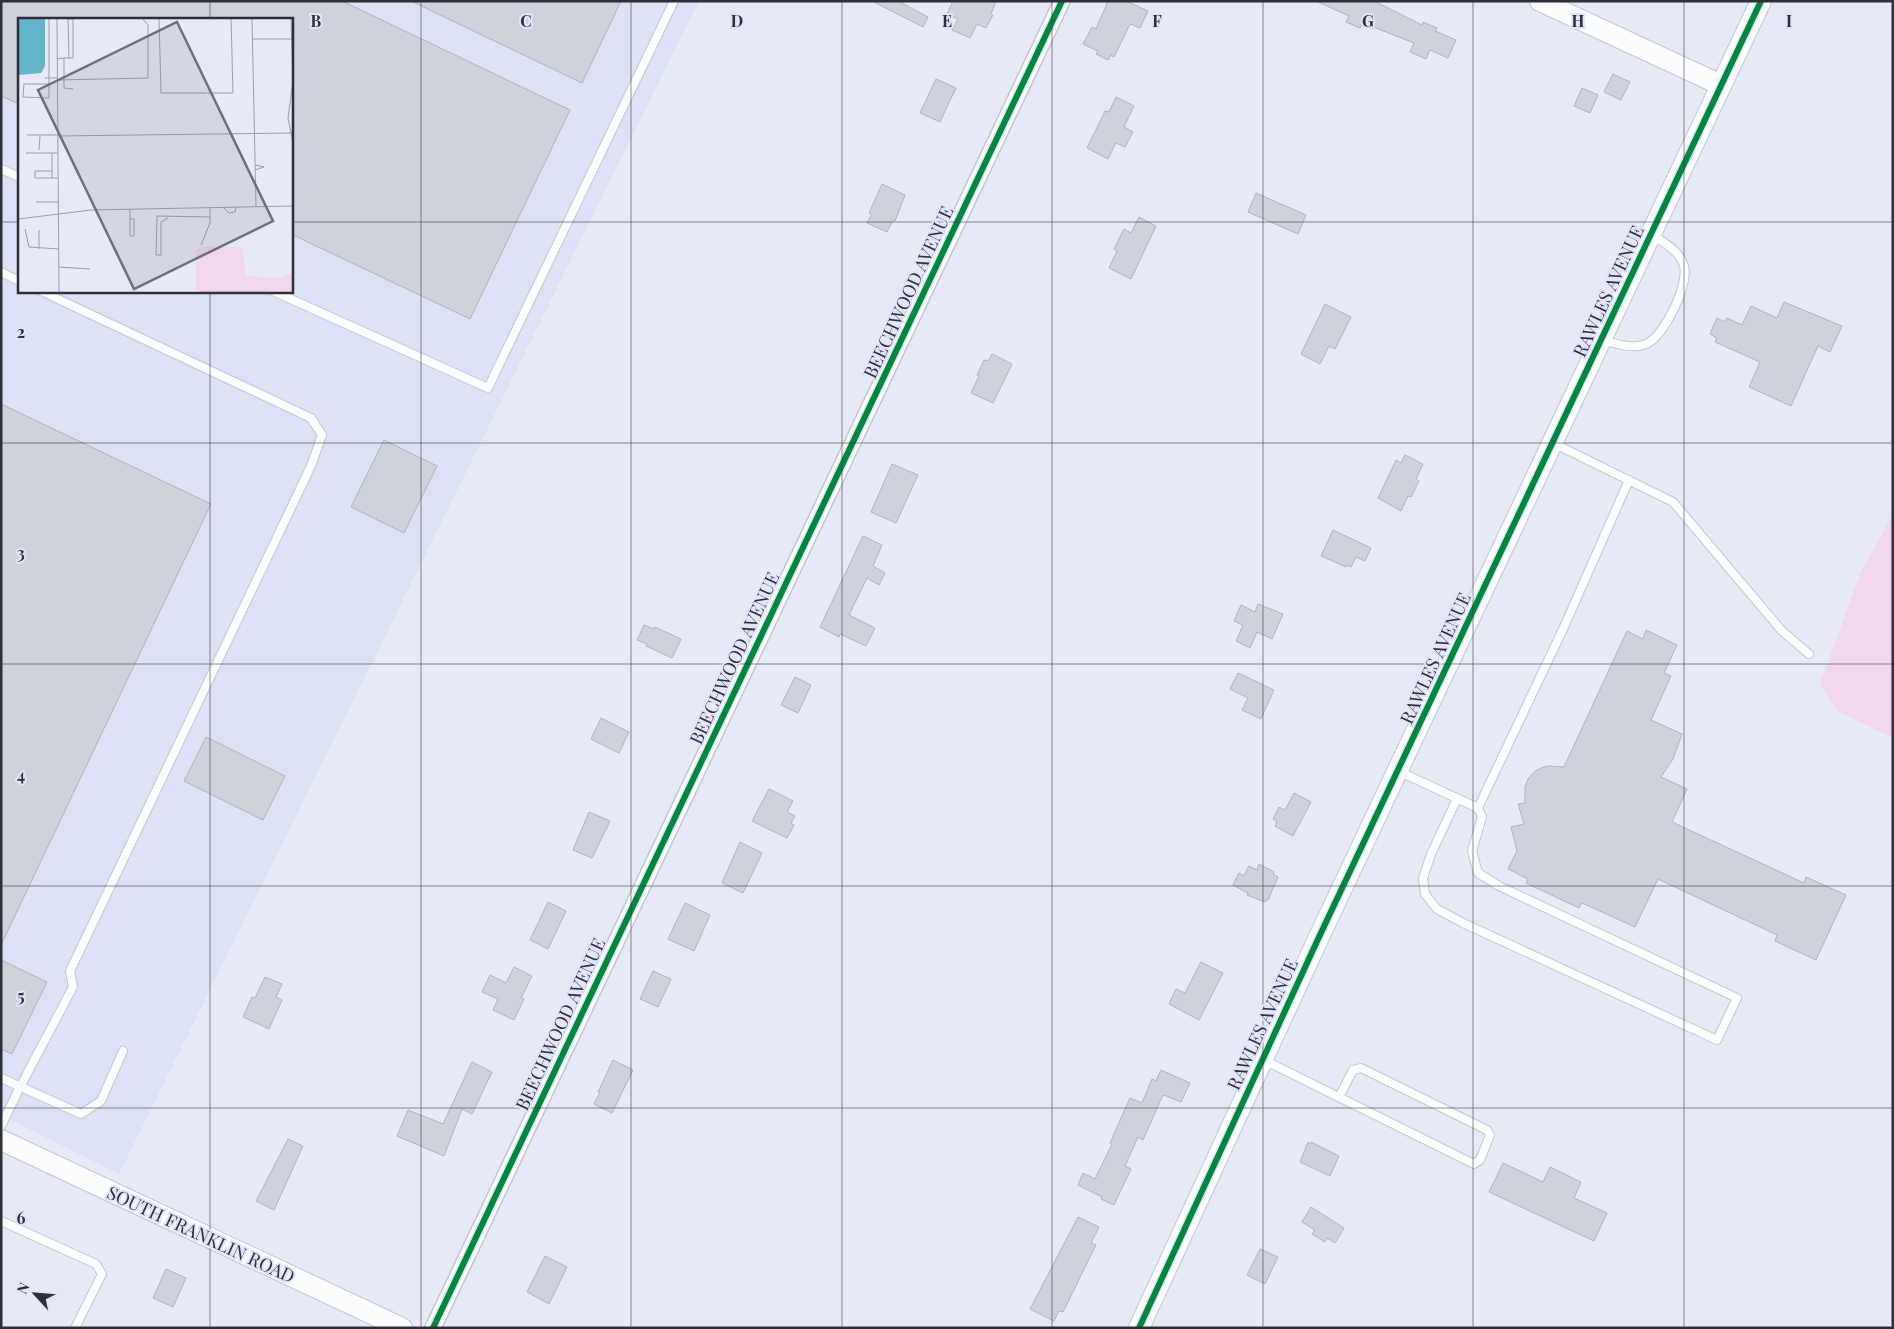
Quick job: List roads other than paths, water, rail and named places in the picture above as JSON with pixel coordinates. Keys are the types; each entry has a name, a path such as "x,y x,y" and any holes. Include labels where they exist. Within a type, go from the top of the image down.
{"street":[{"name":"BEECHWOOD AVENUE","path":"433,1328 1062,1"},
{"path":"1540,1 1721,85"},
{"name":"RAWLES AVENUE","path":"1139,1328 1263,1059 1761,1"},
{"name":"SOUTH FRANKLIN ROAD","path":"1,1140 402,1328"}],"lane":[{"path":"275,292 488,388 674,1"},
{"path":"1,169 18,177"},
{"path":"1602,340 1636,346 1647,344 1658,335 1672,313 1681,290 1684,265 1670,247 1651,234"},
{"path":"1,272 18,280"},
{"path":"1,1126 73,987 70,971 312,466 322,435 311,418 43,292"},
{"path":"1553,443 1673,502 1782,631 1809,654"},
{"path":"1478,808 1564,627 1629,480"},
{"path":"1398,771 1478,808 1482,817 1472,851 1478,872 1499,886 1737,998 1717,1040 1463,923 1437,909 1425,894 1423,878 1431,854 1457,799"},
{"path":"1,1078 81,1114 101,1101 123,1052"},
{"path":"1263,1059 1339,1097 1474,1164 1480,1160 1490,1135 1487,1130 1361,1068 1353,1070 1339,1097"},
{"path":"1,1220 96,1264 102,1274 75,1328"}]}
